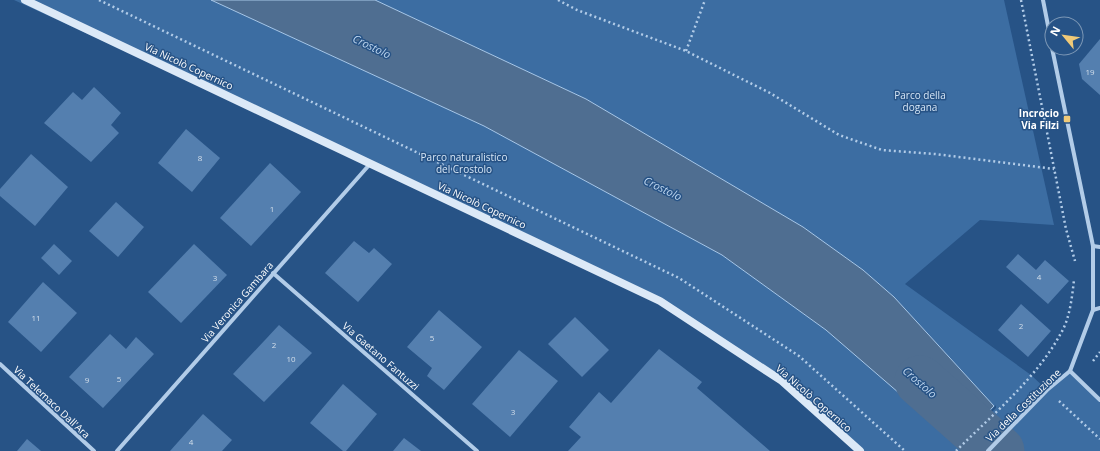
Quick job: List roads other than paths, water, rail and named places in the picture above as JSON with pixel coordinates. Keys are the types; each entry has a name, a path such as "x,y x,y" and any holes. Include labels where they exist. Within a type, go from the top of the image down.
{"street":[{"name":"Via Nicolò Copernico","path":"25,0 660,301 782,380 860,451"},
{"name":"Via della Costituzione","path":"1042,0 1045,16"},
{"name":"Via della Costituzione","path":"988,451 1038,399 1070,371 1092,310 1093,246 1054,56"},
{"name":"Via Veronica Gambara","path":"117,451 371,164"},
{"path":"1093,246 1100,247"},
{"name":"Via Gaetano Fantuzzi","path":"273,273 477,451"},
{"path":"1092,310 1100,308"},
{"name":"Via Telemaco Dall'Ara","path":"0,364 94,451"},
{"name":"Via della Costituzione","path":"1070,371 1100,400"}],"water":[{"path":"211,0 375,0 586,99 803,227 863,270 894,297 994,406 958,444 826,330 722,255 484,126"}],"waterway":[{"name":"Crostolo","path":"920,381 999,451"}],"place":[{"name":"Incrocio Via Filzi","path":"1067,119"}],"park label":[{"name":"Parco della dogana","path":"920,100"},
{"name":"Parco naturalistico del Crostolo","path":"464,162"}]}
